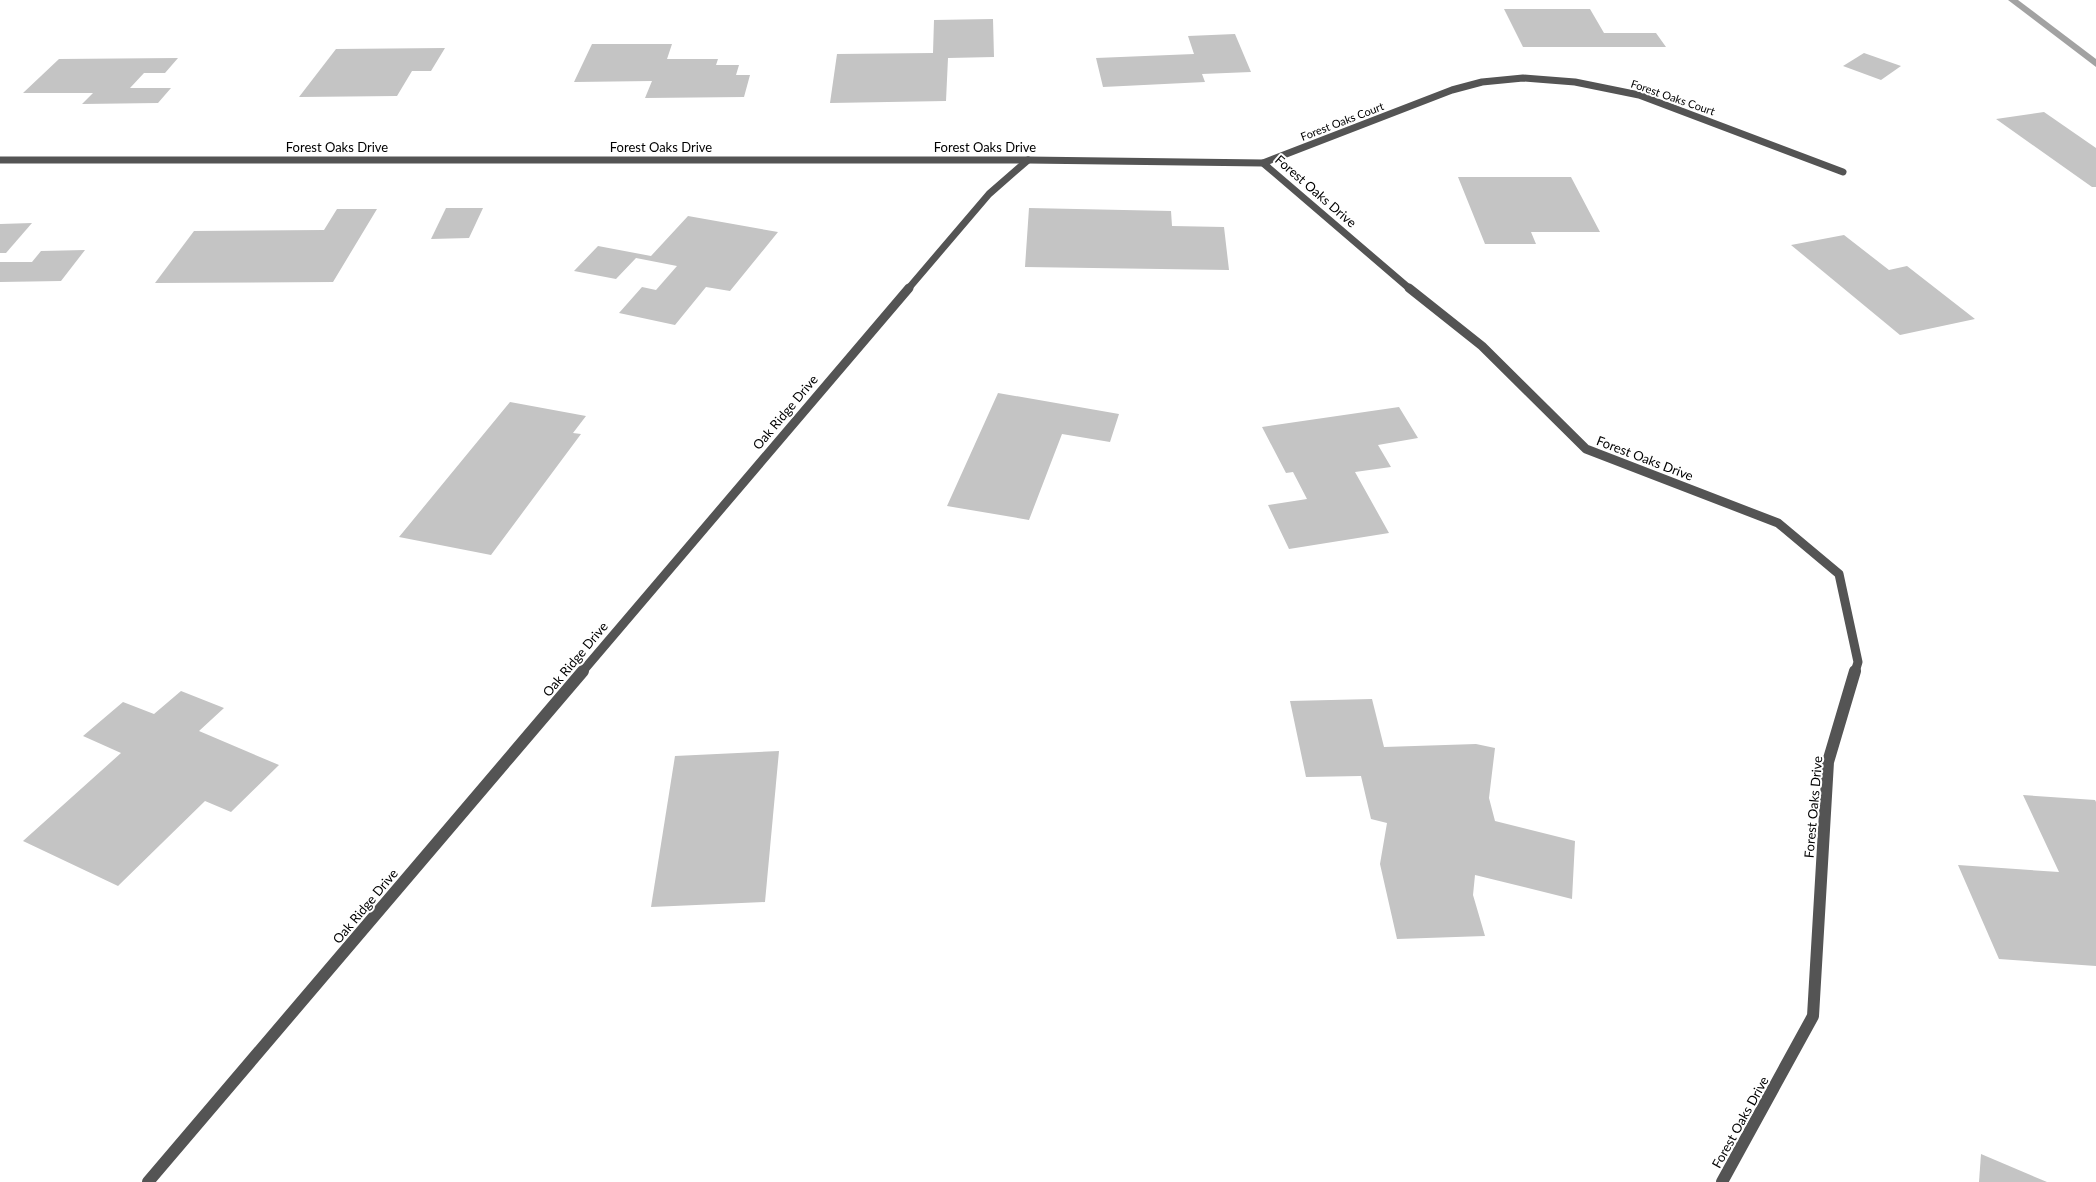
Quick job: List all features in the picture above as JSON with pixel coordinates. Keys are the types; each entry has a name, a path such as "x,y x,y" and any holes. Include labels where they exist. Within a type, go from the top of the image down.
{"street":[{"name":"Forest Oaks Court","path":"1263,163 1452,90 1482,82 1523,78 1575,82 1639,94 1843,172"},
{"name":"Forest Oaks Drive","path":"0,160 1028,160 1263,163 1422,299 1482,346 1586,449 1778,523 1839,574 1858,662 1828,762 1813,1016 1722,1182"},
{"name":"Oak Ridge Drive","path":"148,1182 984,200 1028,160"}],"building":[{"path":"1504,9 1590,9 1604,33 1656,33 1666,47 1523,47"},
{"path":"993,19 994,57 948,58 946,101 830,103 837,54 933,53 934,20"},
{"path":"1235,34 1251,72 1202,74 1205,82 1103,87 1096,58 1194,54 1188,36"},
{"path":"592,44 672,44 667,59 718,59 716,65 739,65 736,75 750,75 744,97 645,98 652,81 574,82"},
{"path":"445,48 431,71 412,71 397,96 299,97 336,49"},
{"path":"1864,53 1901,66 1881,80 1843,66"},
{"path":"178,58 165,73 144,73 130,88 171,88 158,103 82,104 93,93 23,93 59,59"},
{"path":"2044,112 2096,148 2096,187 2092,187 1996,119"},
{"path":"1458,177 1571,177 1600,232 1531,232 1536,244 1485,244"},
{"path":"446,208 483,208 469,238 431,239"},
{"path":"1029,208 1171,211 1172,226 1224,227 1229,270 1025,267"},
{"path":"337,209 377,209 333,282 155,283 194,231 324,230"},
{"path":"688,216 778,232 730,291 706,287 675,325 619,313 642,287 656,290 677,266 636,258 616,279 574,271 598,246 651,256"},
{"path":"32,223 6,253 0,253 0,224"},
{"path":"1844,235 1889,270 1907,266 1975,319 1900,335 1791,245"},
{"path":"85,250 61,281 0,282 0,262 32,262 41,251"},
{"path":"998,393 1119,414 1110,442 1062,434 1029,520 947,506"},
{"path":"510,402 586,416 573,433 581,434 491,555 399,537"},
{"path":"1399,407 1418,438 1378,445 1391,467 1355,472 1389,533 1289,549 1268,505 1307,499 1293,472 1286,473 1262,427"},
{"path":"181,691 224,708 199,731 279,765 231,812 205,801 118,886 23,841 121,753 83,736 123,702 154,714"},
{"path":"1372,699 1384,747 1476,744 1495,748 1489,798 1495,821 1575,841 1572,899 1475,875 1473,895 1485,936 1397,939 1380,864 1387,823 1371,819 1361,776 1306,777 1290,701"},
{"path":"779,751 765,902 651,907 675,756"},
{"path":"2023,795 2095,800 2096,802 2096,966 1999,959 1958,865 2059,872"},
{"path":"1981,1154 2047,1182 1979,1182"}],"waterway":[{"path":"2012,0 2096,64"}]}
